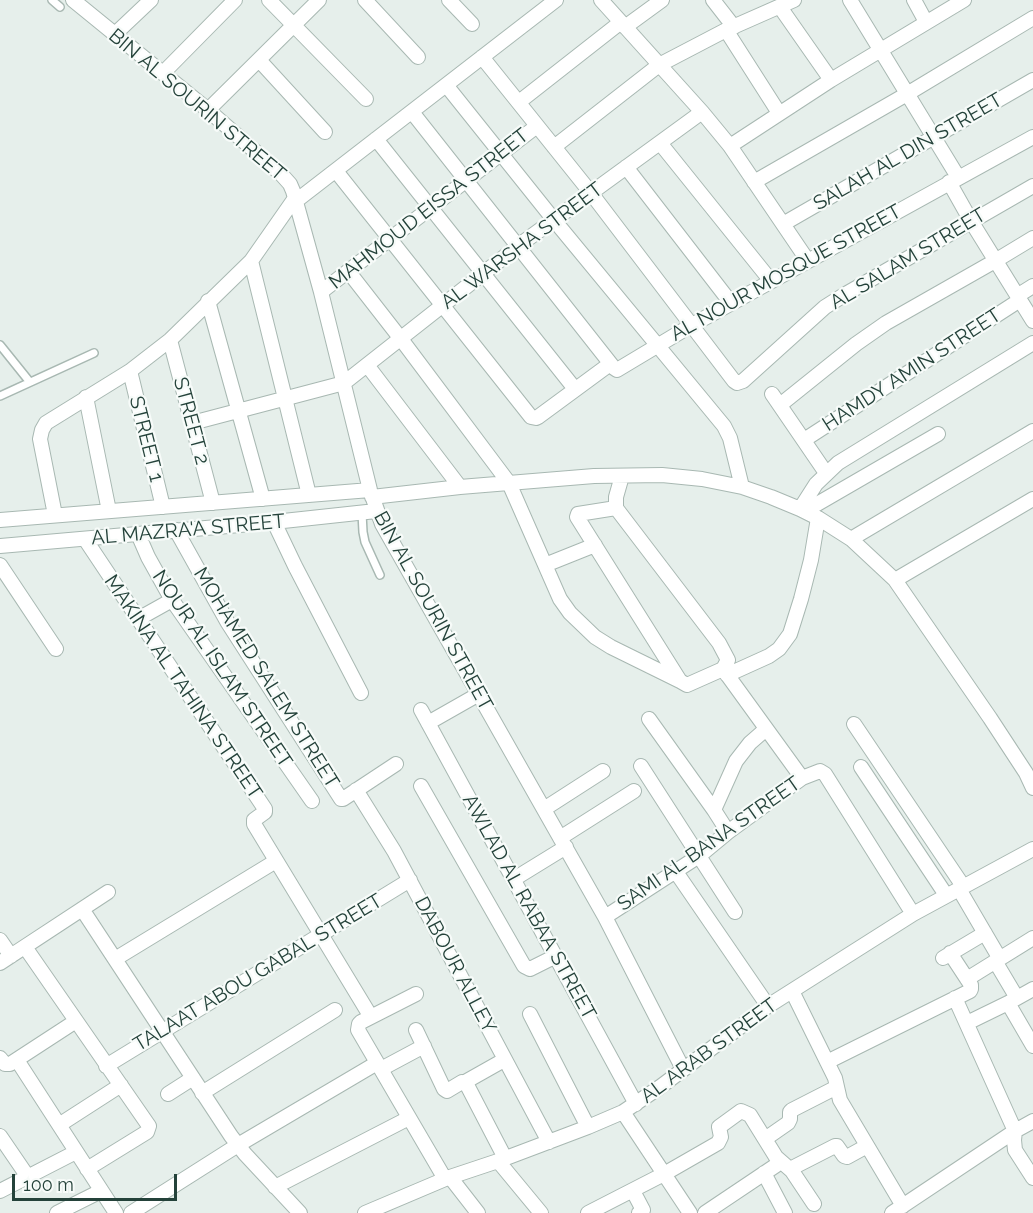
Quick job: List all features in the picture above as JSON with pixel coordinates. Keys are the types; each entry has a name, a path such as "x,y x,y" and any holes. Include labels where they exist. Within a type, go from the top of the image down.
{"street":[{"name":"BIN AL SOURIN STREET","path":"73,0 208,110 286,179 293,191 373,500 388,537 605,917 683,1069"},
{"path":"115,34 150,0"},
{"path":"163,73 235,0"},
{"path":"269,0 366,99"},
{"path":"208,110 319,0"},
{"path":"365,0 418,57"},
{"path":"449,0 472,24"},
{"path":"56,515 40,439 46,423 130,371 170,340 251,261 295,200 336,171 482,57 538,5 556,0"},
{"path":"601,0 730,146 808,261"},
{"path":"519,102 623,24 662,0"},
{"path":"713,0 779,113"},
{"path":"850,0 934,137 971,221 1033,321"},
{"path":"915,0 927,22"},
{"path":"730,146 831,80 964,0"},
{"path":"554,147 659,65 785,3 831,80"},
{"path":"754,182 1033,18"},
{"path":"482,57 591,193 692,325"},
{"path":"259,60 325,132"},
{"name":"SALAH AL DIN STREET","path":"783,224 1033,80"},
{"path":"446,85 720,421 727,432 741,487"},
{"path":"412,112 612,366"},
{"name":"AL WARSHA STREET","path":"344,383 518,246 702,112"},
{"name":"MAHMOUD EISSA STREET","path":"321,292 537,126"},
{"name":"AL NOUR MOSQUE STREET","path":"443,306 529,414 533,418 538,417 575,389 612,366 617,369 731,303 1033,137"},
{"path":"376,139 575,389"},
{"path":"660,143 771,281"},
{"path":"626,167 731,303"},
{"path":"336,171 443,306"},
{"name":"AL SALAM STREET","path":"692,325 734,381 740,383 825,307 844,294 1033,186"},
{"path":"826,473 776,400 886,323 1033,238"},
{"path":"251,261 309,495"},
{"path":"348,272 509,483 560,599 588,631 611,647 687,685 769,656 779,649 790,634 811,560 818,518"},
{"path":"1018,298 1033,286"},
{"name":"HAMDY AMIN STREET","path":"804,440 1018,298"},
{"path":"208,301 263,499"},
{"name":"STREET 2","path":"170,340 213,503"},
{"path":"802,510 816,484 838,463 1033,343"},
{"path":"367,365 460,487"},
{"name":"STREET 1","path":"130,371 163,507"},
{"path":"192,423 344,383"},
{"path":"86,397 109,511"},
{"path":"851,539 1033,431"},
{"path":"802,510 938,434"},
{"path":"373,500 460,487 594,476 672,476 741,487 802,510 851,539 895,580 990,718 1026,773 1033,788"},
{"path":"622,476 616,496 616,508 719,643 728,660 725,672 766,729 808,775 820,771 825,774 913,914"},
{"name":"AL MAZRA'A STREET","path":"0,520 309,495 373,500"},
{"path":"895,580 1033,499"},
{"name":"AL MAZRA'A STREET","path":"0,546 362,513 373,500"},
{"path":"181,505 181,530"},
{"path":"616,508 578,514 577,518 680,681"},
{"name":"NOUR AL ISLAM STREET","path":"142,509 142,534 148,557 172,600 312,801"},
{"path":"274,522 361,693"},
{"name":"MOHAMED SALEM STREET","path":"181,530 228,623 341,798 343,799 396,764"},
{"path":"976,533 985,545"},
{"name":"MAKINA AL TAHINA STREET","path":"85,539 265,809 265,812 254,820 254,824 371,1017"},
{"path":"545,565 595,545"},
{"path":"0,565 56,650"},
{"path":"138,619 172,600"},
{"path":"428,723 479,694"},
{"name":"AWLAD AL RABAA STREET","path":"421,710 636,1104"},
{"path":"649,719 728,832"},
{"path":"854,724 961,887 998,960 1012,1000 1033,1046"},
{"path":"714,810 736,761 750,743 766,729"},
{"path":"641,766 735,912"},
{"path":"861,767 946,895"},
{"path":"544,809 603,771"},
{"name":"SAMI AL BANA STREET","path":"605,917 699,856 728,832 808,775"},
{"path":"421,786 524,966 530,969 556,956"},
{"name":"DABOUR ALLEY","path":"356,790 410,880 549,1142"},
{"path":"513,879 634,791"},
{"name":"AL ARAB STREET","path":"365,1213 381,1210 447,1178 549,1142 623,1112 768,1006 913,914 1033,849"},
{"path":"115,959 276,861"},
{"path":"676,872 768,1006"},
{"name":"TALAAT ABOU GABAL STREET","path":"106,1066 410,880"},
{"path":"0,939 5,960 108,891"},
{"path":"82,909 238,1145 300,1213"},
{"path":"827,1062 971,989 967,979 946,955 985,933"},
{"path":"967,979 1033,938"},
{"path":"25,947 149,1126 148,1131 87,1168"},
{"path":"967,1023 1033,989"},
{"path":"792,991 835,1078 840,1100 867,1146 897,1210 1033,1121"},
{"path":"416,994 361,1022 358,1027 409,1118 447,1178 478,1213"},
{"path":"955,998 1015,1131 1015,1150 1033,1178"},
{"path":"202,1093 335,1010"},
{"path":"530,1014 588,1127"},
{"path":"0,1058 5,1064 9,1064 76,1021"},
{"path":"417,1030 444,1089 447,1091 504,1060"},
{"path":"131,1213 238,1145 379,1066 424,1046"},
{"path":"17,1060 116,1213"},
{"path":"168,1094 193,1078"},
{"path":"465,1082 501,1159 540,1213"},
{"path":"59,1125 121,1085"},
{"path":"765,1139 788,1122 792,1110 837,1087"},
{"path":"588,1213 633,1191 718,1143 721,1137 719,1127 741,1111 750,1115 765,1139 814,1204"},
{"path":"623,1112 690,1213"},
{"path":"275,1187 409,1118"},
{"path":"0,1136 28,1177"},
{"path":"713,1211 764,1173 835,1146 843,1156 847,1157 867,1146"},
{"path":"0,1191 76,1152"},
{"path":"764,1173 785,1213"},
{"path":"57,1213 101,1191"},
{"path":"633,1191 643,1210 639,1213"}],"lane":[{"path":"52,0 60,8"},
{"path":"0,345 29,381"},
{"path":"0,396 94,353"},
{"path":"362,513 365,542 380,576"}]}
